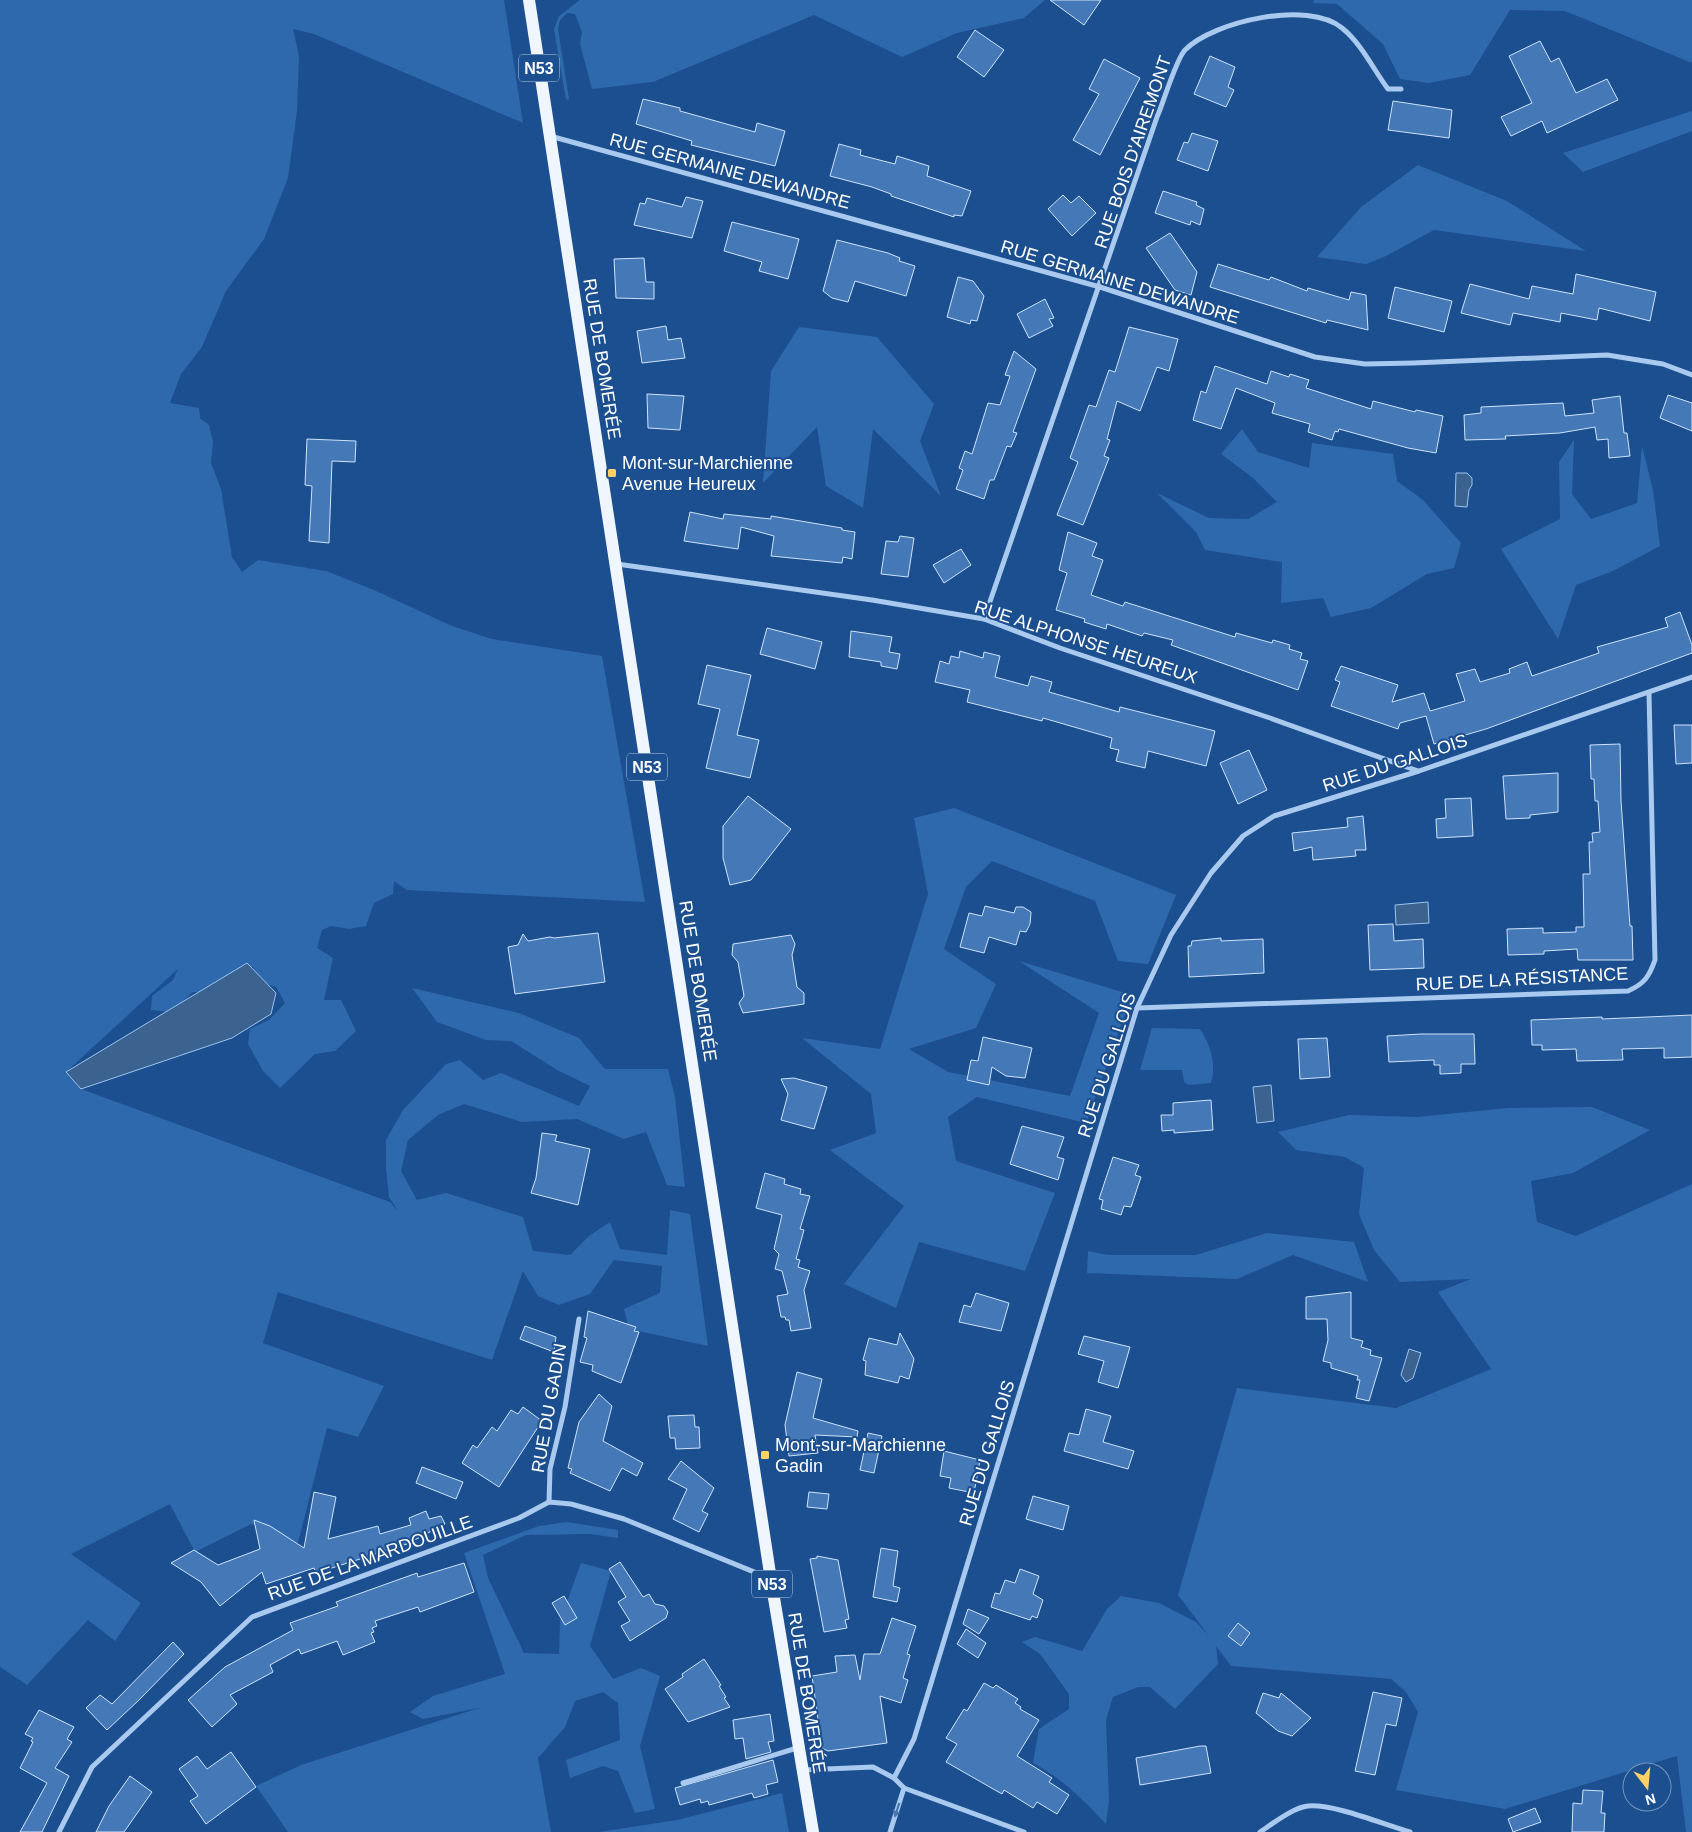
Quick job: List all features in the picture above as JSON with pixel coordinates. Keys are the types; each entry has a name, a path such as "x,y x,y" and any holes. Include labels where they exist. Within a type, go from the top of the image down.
{"main road":[{"name":"N53","path":"529,0 549,136"},
{"name":"RUE DE BOMERÉE","path":"549,136 771,1580 813,1832"}],"street":[{"name":"RUE BOIS D'AIREMONT","path":"984,619 1157,118 1183,52 1200,38 1219,29 1268,16 1292,13 1326,20 1341,27 1356,41 1388,89 1401,89"},
{"name":"RUE GERMAINE DEWANDRE","path":"549,136 1100,287 1315,357 1339,361 1413,364 1607,355 1663,364 1692,375"},
{"name":"RUE ALPHONSE HEUREUX","path":"616,564 872,600 984,619 1060,648 1270,718 1419,771"},
{"name":"RUE DU GALLOIS","path":"894,1778 914,1739 1137,1008 1171,935 1211,873 1243,836 1274,816 1419,771 1692,677"},
{"name":"RUE DE LA RÉSISTANCE","path":"1137,1008 1628,991 1642,985 1650,975 1654,960 1649,693"},
{"name":"RUE DU GADIN","path":"549,1502 550,1469 565,1406 579,1319"},
{"path":"549,1502 570,1504 624,1519 771,1580"},
{"name":"RUE DE LA MARDOUILLE","path":"58,1832 92,1767 252,1617 518,1518 549,1502"},
{"path":"683,1783 798,1747"},
{"path":"802,1770 873,1767 894,1778 904,1788 1024,1832"},
{"path":"890,1832 904,1788"},
{"path":"1260,1832 1283,1817 1306,1806 1334,1809 1410,1832"}],"shaded area":[{"path":"0,0 504,0 523,123 314,34 293,29 299,56 297,111 288,178 264,239 226,291 202,347 181,374 170,403 199,408 200,418 209,425 213,442 211,463 221,489 232,557 242,572 258,560 326,571 374,590 452,626 492,639 602,656 645,902 407,890 394,881 393,894 374,903 366,926 349,929 331,926 322,930 317,948 333,958 324,1000 341,1000 356,1031 335,1051 315,1054 280,1088 263,1071 248,1044 250,1029 269,1020 285,1003 276,987 258,981 253,967 240,968 205,992 193,992 171,1012 151,1010 152,996 173,980 178,969 66,1072 81,1089 390,1202 398,1211 389,1197 386,1140 403,1110 446,1064 460,1060 483,1080 501,1073 579,1106 590,1086 557,1070 511,1041 486,1040 437,1022 412,988 519,1013 579,1038 605,1069 668,1069 675,1097 685,1187 667,1185 646,1132 624,1139 577,1119 522,1122 464,1104 438,1115 408,1140 401,1171 417,1200 446,1193 523,1217 533,1251 570,1255 589,1236 610,1222 620,1249 667,1255 670,1210 690,1214 708,1346 629,1329 624,1309 660,1293 662,1266 614,1260 590,1294 559,1305 538,1296 523,1271 492,1360 278,1292 263,1343 384,1386 358,1437 327,1428 298,1543 251,1524 195,1552 170,1504 71,1554 141,1603 115,1641 88,1620 27,1685 0,1667"},
{"path":"580,0 1045,0 1024,18 957,33 902,57 814,15 653,82 592,89 580,44 582,32 575,14 567,13 560,20 558,29 569,99 566,100 554,29 559,16"},
{"path":"1314,0 1692,0 1692,63 1565,11 1510,10 1470,75 1429,83 1400,79 1383,44 1337,4 1313,3"},
{"path":"1692,111 1692,131 1583,172 1563,153"},
{"path":"1418,165 1507,201 1586,251 1434,230 1386,256 1366,264 1317,257 1361,207"},
{"path":"799,327 877,337 934,404 920,441 941,496 873,429 863,508 826,486 817,427 763,483 771,371"},
{"path":"1242,429 1258,452 1309,468 1312,443 1393,454 1397,481 1423,500 1461,543 1454,568 1427,574 1371,608 1331,617 1323,598 1281,603 1282,562 1205,550 1196,532 1157,493 1209,518 1248,519 1277,502 1253,478 1221,454"},
{"path":"1574,440 1572,494 1591,519 1637,503 1642,446 1653,490 1660,546 1613,571 1576,585 1558,639 1501,549 1560,519 1559,462"},
{"path":"1456,473 1467,473 1472,478 1467,507 1455,506"},
{"path":"954,808 1176,895 1148,964 1118,961 1095,901 992,861 966,887 944,949 996,984 976,1028 909,1049 948,1072 1070,1096 1099,1013 1019,961 1132,995 1086,1123 977,1097 948,1117 956,1161 1055,1193 1025,1271 919,1242 896,1308 844,1284 904,1206 830,1150 876,1133 871,1094 802,1038 880,1049 928,894 914,818"},
{"path":"1428,902 1429,923 1396,925 1395,905"},
{"path":"247,963 276,993 271,1014 232,1038 81,1089 66,1072"},
{"path":"1152,1028 1200,1029 1212,1055 1213,1076 1211,1083 1189,1085 1184,1082 1182,1070 1140,1070"},
{"path":"1271,1085 1274,1121 1257,1123 1253,1087"},
{"path":"1592,1107 1650,1130 1573,1173 1531,1181 1537,1222 1576,1236 1692,1184 1692,1832 1686,1832 1677,1756 1658,1762 1622,1762 1622,1773 1505,1809 1396,1790 1418,1712 1406,1692 1391,1679 1231,1666 1216,1646 1218,1664 1175,1709 1150,1687 1138,1687 1113,1697 1106,1720 1109,1800 1106,1824 1063,1783 1033,1763 1039,1729 1069,1709 1069,1694 1040,1654 1022,1642 1035,1637 1082,1651 1107,1609 1121,1596 1159,1603 1196,1622 1209,1636 1178,1595 1237,1388 1396,1408 1491,1369 1438,1292 1471,1279 1400,1282 1374,1250 1359,1214 1364,1168 1345,1157 1296,1150 1278,1132 1349,1115 1417,1117 1508,1108"},
{"path":"1267,1233 1354,1242 1368,1282 1293,1255 1237,1279 1087,1273 1088,1251 1108,1255 1196,1255"},
{"path":"1409,1349 1421,1353 1413,1378 1406,1382 1401,1375"},
{"path":"567,1522 618,1530 618,1538 590,1534 526,1535 483,1555 488,1578 524,1653 559,1654 560,1621 581,1563 611,1571 590,1646 613,1679 641,1668 660,1676 640,1746 655,1809 635,1813 618,1771 603,1766 570,1778 566,1760 620,1740 618,1703 603,1692 575,1701 565,1727 538,1758 551,1832 288,1832 256,1786 301,1765 479,1708 423,1719 410,1712 433,1696 505,1674 464,1553 539,1526"},
{"path":"782,1793 789,1832 599,1832 677,1820"}],"building":[{"path":"1050,0 1101,0 1084,25"},
{"path":"975,30 1004,50 984,77 957,57"},
{"path":"1540,41 1551,62 1559,58 1576,93 1607,79 1618,100 1547,133 1542,121 1511,136 1501,117 1532,103 1509,56"},
{"path":"1210,56 1235,67 1228,87 1234,90 1226,107 1194,94"},
{"path":"1104,59 1140,78 1100,155 1073,140 1099,94 1089,89"},
{"path":"643,99 680,108 680,111 755,132 757,123 785,131 775,166 691,145 692,141 636,124"},
{"path":"1393,101 1452,110 1449,138 1388,130"},
{"path":"1192,133 1218,141 1208,171 1177,160 1184,142 1188,143"},
{"path":"839,144 861,150 860,155 895,164 897,156 929,166 927,176 971,191 962,216 954,215 954,217 891,196 891,194 872,187 830,176"},
{"path":"1163,191 1197,202 1196,205 1204,209 1200,225 1191,221 1190,225 1155,213"},
{"path":"1063,195 1071,203 1079,196 1096,213 1072,236 1048,209"},
{"path":"686,197 703,201 692,238 634,225 640,203 645,204 647,198 682,207"},
{"path":"732,222 799,239 788,279 759,271 762,262 724,251"},
{"path":"1170,233 1197,272 1191,295 1175,290 1146,248"},
{"path":"837,240 888,253 900,258 899,261 915,266 906,296 855,281 848,302 832,298 823,291"},
{"path":"644,258 646,282 654,282 654,299 616,298 614,259"},
{"path":"1218,264 1269,280 1271,277 1307,291 1308,288 1349,300 1351,292 1366,295 1368,330 1327,320 1326,323 1210,287"},
{"path":"1576,274 1656,292 1650,321 1599,308 1597,320 1561,313 1560,322 1513,313 1510,325 1461,313 1470,284 1529,299 1532,286 1573,294"},
{"path":"958,277 973,281 984,296 977,321 971,320 970,324 947,317"},
{"path":"1395,287 1452,301 1444,332 1388,318"},
{"path":"1045,299 1054,318 1049,319 1053,326 1029,338 1017,314"},
{"path":"666,326 668,340 681,338 685,358 642,363 637,331"},
{"path":"1129,327 1178,339 1169,371 1157,367 1140,411 1117,401 1107,439 1110,440 1104,456 1109,458 1083,525 1057,515 1078,462 1070,458 1089,405 1096,407 1109,370 1115,372"},
{"path":"1014,351 1036,369 1013,432 1017,433 1011,447 1007,446 994,480 990,480 984,499 956,489 963,470 959,468 965,451 972,454 988,403 1000,405 1010,376 1005,375"},
{"path":"1215,366 1267,384 1271,371 1289,377 1290,374 1309,380 1306,388 1371,409 1373,401 1415,412 1416,410 1443,416 1436,453 1408,448 1339,429 1338,432 1335,431 1332,440 1308,432 1310,424 1272,413 1275,403 1236,388 1221,429 1193,420 1201,391 1206,393"},
{"path":"647,394 684,396 680,430 648,428"},
{"path":"1668,395 1692,403 1692,431 1660,418"},
{"path":"1620,396 1624,433 1627,433 1630,456 1609,458 1608,439 1597,440 1595,427 1560,433 1505,436 1506,439 1465,440 1464,415 1481,413 1481,407 1563,403 1565,416 1594,413 1592,400"},
{"path":"307,439 356,441 355,462 332,461 329,543 309,541 312,486 305,485"},
{"path":"690,512 723,519 724,514 771,519 771,516 842,528 842,530 855,532 852,559 843,557 842,563 771,556 774,536 741,527 738,549 684,541"},
{"path":"1068,532 1097,543 1092,556 1103,560 1091,595 1123,606 1125,602 1235,637 1236,633 1272,643 1273,640 1290,645 1289,649 1302,653 1300,659 1308,661 1298,690 1171,645 1173,640 1144,633 1142,636 1107,624 1106,629 1084,622 1085,619 1056,610 1067,573 1059,570"},
{"path":"900,536 914,538 908,577 881,574 886,541 898,542"},
{"path":"961,549 971,565 944,583 933,565"},
{"path":"1680,612 1692,645 1692,653 1486,729 1434,744 1426,716 1400,723 1398,729 1331,706 1340,682 1335,680 1341,666 1398,685 1392,702 1424,693 1430,711 1465,701 1456,674 1475,669 1480,682 1510,673 1509,669 1527,662 1532,676 1599,653 1597,647 1668,627 1665,618"},
{"path":"767,628 822,642 815,669 760,654"},
{"path":"851,631 892,637 889,652 900,654 897,669 881,666 881,662 849,657"},
{"path":"960,651 983,658 984,652 1000,656 995,677 1028,686 1031,676 1052,682 1049,692 1119,712 1120,707 1215,731 1206,766 1148,751 1145,768 1116,761 1119,750 1110,748 1112,738 1043,718 1042,721 967,702 970,690 935,682 940,661 949,664 951,656 959,658"},
{"path":"707,665 751,675 737,735 759,740 750,778 706,768 720,709 698,704"},
{"path":"1674,725 1692,725 1692,763 1676,764"},
{"path":"1620,744 1621,801 1630,926 1632,926 1633,960 1578,960 1577,949 1544,951 1544,954 1508,955 1507,929 1543,928 1543,933 1576,932 1576,927 1584,927 1583,874 1590,874 1589,842 1593,842 1592,833 1600,832 1598,801 1595,801 1594,779 1591,779 1590,745"},
{"path":"1249,750 1267,790 1238,804 1220,763"},
{"path":"1558,773 1558,812 1530,815 1530,818 1506,819 1503,776"},
{"path":"748,796 791,829 751,880 730,885 723,858 723,826"},
{"path":"1471,798 1473,836 1437,838 1436,819 1446,818 1445,799"},
{"path":"1363,816 1366,850 1355,850 1356,856 1313,860 1312,847 1294,851 1292,833 1348,827 1347,818"},
{"path":"985,906 1014,913 1016,907 1023,907 1031,912 1030,924 1026,932 1020,931 1016,945 989,937 984,953 960,947 969,913 982,916"},
{"path":"1393,924 1394,941 1423,939 1424,968 1370,970 1368,925"},
{"path":"598,933 605,982 515,994 508,947 518,945 523,934 528,941"},
{"path":"791,935 795,944 792,955 797,987 804,993 804,1004 743,1013 739,1003 744,996 738,962 732,955 733,944"},
{"path":"1221,938 1221,941 1263,939 1264,973 1189,977 1188,946 1191,946 1192,941"},
{"path":"1692,1015 1692,1057 1664,1058 1664,1048 1622,1049 1623,1060 1577,1061 1576,1049 1542,1050 1542,1045 1532,1045 1531,1020"},
{"path":"1474,1034 1475,1064 1461,1064 1461,1073 1440,1074 1440,1065 1434,1065 1434,1060 1389,1062 1387,1036"},
{"path":"983,1037 1032,1048 1025,1078 1006,1076 992,1067 989,1085 967,1080 971,1060 978,1061"},
{"path":"1327,1038 1330,1077 1300,1079 1298,1039"},
{"path":"794,1078 827,1087 814,1129 781,1120 788,1094 781,1079"},
{"path":"1211,1100 1213,1130 1174,1133 1174,1130 1162,1131 1161,1115 1173,1115 1173,1103"},
{"path":"1022,1126 1064,1137 1057,1157 1064,1159 1058,1180 1010,1164"},
{"path":"542,1133 557,1135 555,1141 590,1149 578,1205 531,1193 536,1178"},
{"path":"1113,1157 1139,1165 1135,1175 1141,1177 1131,1207 1124,1206 1121,1215 1101,1209 1103,1200 1099,1199"},
{"path":"765,1173 785,1179 784,1184 801,1189 800,1194 810,1196 800,1229 804,1230 796,1259 800,1260 798,1267 810,1271 804,1290 811,1328 791,1331 789,1320 781,1317 777,1296 788,1294 782,1271 775,1269 779,1254 774,1249 782,1215 756,1208"},
{"path":"1351,1292 1351,1338 1363,1341 1361,1347 1371,1350 1370,1355 1382,1358 1369,1401 1356,1398 1360,1380 1357,1380 1358,1376 1331,1368 1331,1363 1323,1361 1328,1340 1327,1319 1306,1319 1306,1297"},
{"path":"976,1293 1009,1303 1001,1331 959,1322 964,1305 971,1307"},
{"path":"588,1311 636,1327 634,1331 639,1332 621,1383 592,1371 593,1365 580,1362 587,1338 584,1337"},
{"path":"525,1326 556,1337 554,1352 520,1339"},
{"path":"900,1333 914,1359 909,1379 900,1376 898,1383 865,1375 866,1361 863,1360 869,1338 897,1345"},
{"path":"1084,1336 1130,1347 1118,1388 1098,1382 1104,1361 1078,1354"},
{"path":"797,1372 822,1379 813,1418 858,1431 857,1437 815,1435 818,1453 789,1456 785,1425"},
{"path":"599,1394 612,1406 603,1441 643,1463 637,1476 622,1468 610,1491 570,1473 572,1469 568,1468 579,1422"},
{"path":"523,1407 542,1421 499,1487 462,1463 473,1445 477,1448 492,1427 497,1431 511,1410 518,1414"},
{"path":"1086,1409 1111,1416 1103,1442 1134,1451 1128,1469 1064,1451 1069,1433 1079,1435"},
{"path":"694,1415 695,1427 699,1427 700,1448 676,1449 675,1438 670,1438 668,1416"},
{"path":"868,1433 882,1436 874,1473 860,1470"},
{"path":"944,1451 980,1460 974,1493 949,1488 951,1478 940,1476"},
{"path":"681,1461 714,1488 702,1511 708,1514 699,1532 673,1519 687,1489 668,1479"},
{"path":"422,1467 463,1482 456,1499 416,1483"},
{"path":"314,1492 336,1497 328,1539 378,1526 380,1534 411,1525 409,1518 426,1511 429,1519 441,1516 445,1524 407,1544 316,1573 314,1568 266,1584 262,1572 220,1606 201,1582 171,1563 194,1550 218,1565 260,1549 254,1520 270,1526 304,1548"},
{"path":"809,1492 829,1494 827,1509 807,1507"},
{"path":"1033,1496 1069,1506 1063,1530 1026,1519"},
{"path":"881,1548 898,1551 893,1586 900,1588 897,1602 873,1597"},
{"path":"817,1556 838,1560 849,1619 845,1620 847,1628 824,1632 810,1559 817,1558"},
{"path":"620,1562 643,1597 649,1594 655,1604 664,1606 668,1612 666,1618 630,1641 621,1626 630,1621 618,1602 626,1597 609,1569"},
{"path":"464,1563 474,1592 420,1612 418,1607 375,1621 377,1626 372,1628 374,1632 371,1633 375,1642 343,1655 337,1641 301,1654 299,1649 270,1665 273,1672 230,1695 237,1704 212,1727 188,1700 225,1667 293,1630 290,1623 338,1606 336,1602 417,1573 418,1577"},
{"path":"1020,1569 1039,1576 1033,1594 1043,1600 1037,1618 1032,1616 1030,1620 991,1607 995,1593 1000,1594 1005,1580 1015,1583"},
{"path":"564,1596 577,1618 565,1625 552,1603"},
{"path":"968,1609 989,1618 979,1634 963,1624"},
{"path":"892,1618 916,1626 907,1654 910,1655 903,1678 908,1680 901,1703 880,1696 887,1743 828,1751 822,1748 812,1676 837,1672 835,1656 855,1655 860,1680 864,1654 880,1654"},
{"path":"1238,1623 1250,1633 1241,1646 1228,1636"},
{"path":"966,1629 986,1643 978,1658 957,1644"},
{"path":"173,1642 184,1654 107,1730 86,1708 100,1695 112,1704"},
{"path":"704,1659 721,1685 719,1686 730,1707 688,1722 665,1689 683,1677 682,1674"},
{"path":"984,1683 993,1688 996,1685 1018,1699 1015,1703 1021,1707 1020,1709 1039,1720 1017,1756 1052,1778 1049,1782 1069,1795 1057,1814 1037,1802 1033,1808 1004,1790 1002,1794 946,1762 957,1744 946,1738 964,1709 967,1711"},
{"path":"1373,1692 1402,1698 1396,1726 1386,1724 1375,1775 1355,1771"},
{"path":"1263,1693 1279,1698 1281,1693 1311,1718 1292,1736 1278,1731 1256,1713"},
{"path":"39,1710 74,1727 67,1739 72,1742 55,1768 69,1776 42,1832 20,1832 47,1783 20,1768 33,1742 31,1741 33,1738 25,1734"},
{"path":"770,1714 774,1741 768,1742 771,1752 746,1759 743,1738 735,1739 733,1720"},
{"path":"1206,1746 1211,1773 1140,1785 1136,1758"},
{"path":"231,1752 256,1787 206,1824 190,1801 198,1796 179,1769 197,1756 207,1769"},
{"path":"773,1760 778,1782 766,1785 768,1794 754,1798 752,1793 709,1805 708,1801 701,1803 700,1799 680,1805 675,1788"},
{"path":"130,1776 152,1792 124,1832 96,1832 109,1806"},
{"path":"1583,1790 1603,1791 1601,1813 1605,1813 1604,1832 1572,1832 1573,1803 1582,1804"},
{"path":"1535,1808 1541,1822 1513,1832 1508,1819"}],"place":[{"name":"Mont-sur-Marchienne Avenue Heureux","path":"612,473"},
{"name":"Mont-sur-Marchienne Gadin","path":"765,1455"}]}
